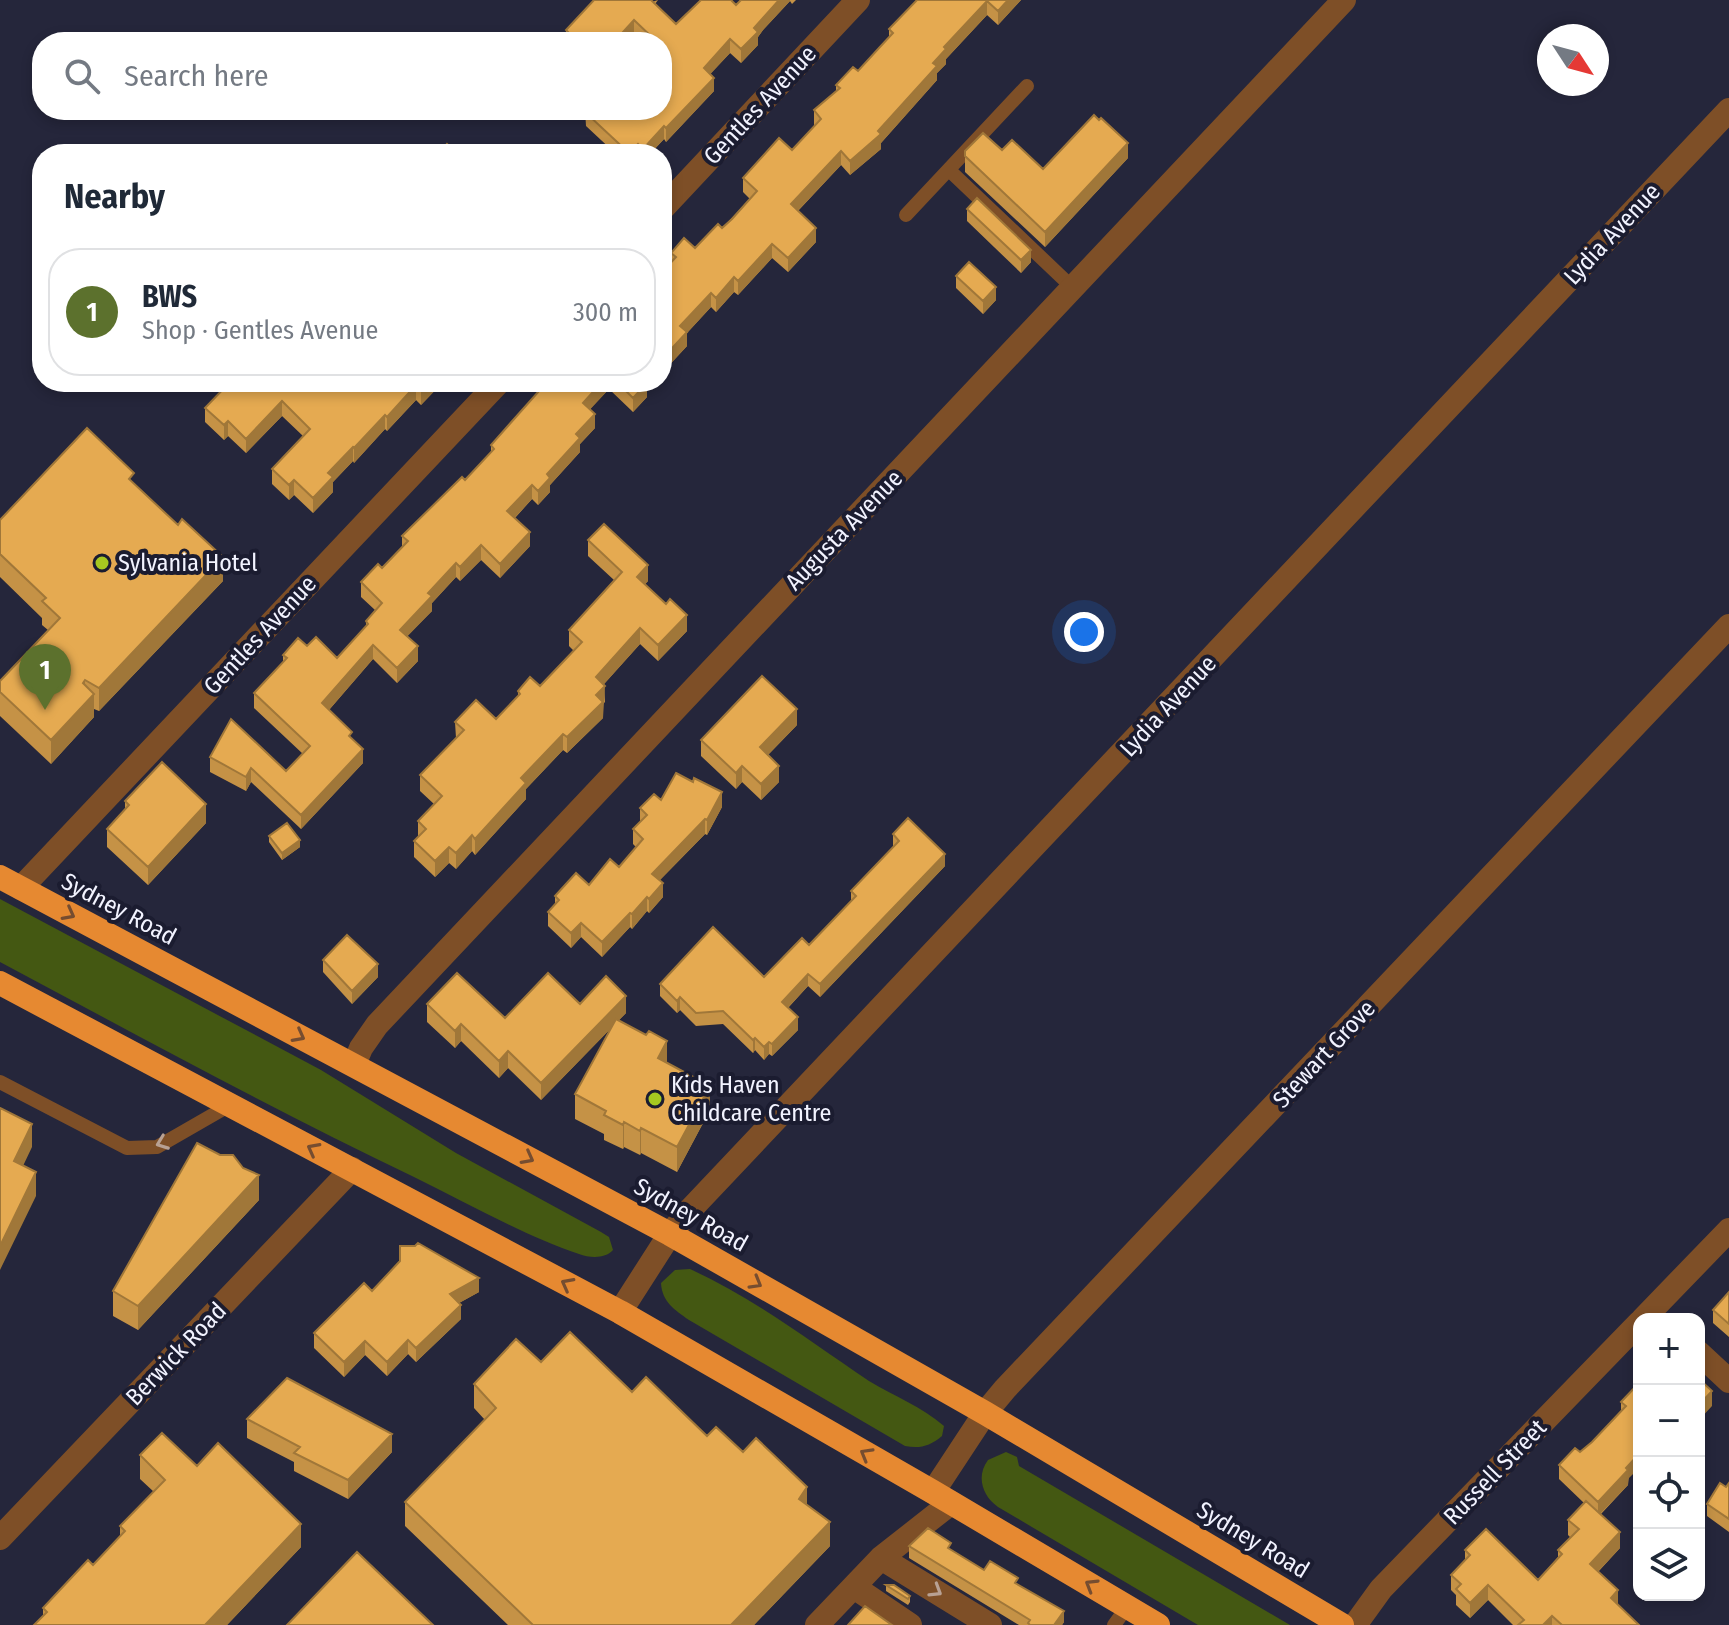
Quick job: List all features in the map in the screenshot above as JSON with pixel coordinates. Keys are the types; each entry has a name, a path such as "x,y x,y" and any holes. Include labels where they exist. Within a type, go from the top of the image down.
{"highway":[{"name":"Sydney Road","path":"10,883 670,1234 985,1413 1342,1625"},
{"path":"0,983 620,1312 942,1497 1120,1616 1158,1625"}],"street":[{"name":"Gentles Avenue","path":"672,198 858,0"},
{"name":"Augusta Avenue","path":"354,1065 361,1048 377,1025 1344,0"},
{"name":"Lydia Avenue","path":"620,1312 670,1234 690,1210 1729,110"},
{"name":"Gentles Avenue","path":"10,883 489,392"},
{"name":"Stewart Grove","path":"817,1625 942,1497 985,1413 1729,626"},
{"name":"Berwick Road","path":"0,1538 352,1169"},
{"name":"Russell Street","path":"1654,1313 1729,1230"},
{"name":"Russell Street","path":"1355,1625 1381,1589 1633,1334"},
{"path":"1705,1359 1729,1381"},
{"path":"881,1558 990,1625"},
{"path":"854,1587 910,1625"}],"lane":[{"path":"906,215 1027,86"},
{"path":"949,170 1073,288"},
{"path":"0,1082 127,1148 157,1147 230,1105"}],"green space":[{"path":"0,899 321,1070 456,1153 601,1232 609,1237 613,1250 592,1257 517,1229 258,1099 0,962"},
{"path":"690,1269 759,1307 869,1381 927,1413 944,1426 942,1436 925,1446 905,1446 689,1320 667,1300 661,1283 675,1270"},
{"path":"1006,1452 1017,1457 1019,1466 1290,1625 1198,1625 998,1507 985,1492 982,1473 988,1460"}],"building":[{"path":"594,0 651,0 676,24 701,0 731,0 736,5 741,0 779,0 754,28 758,32 741,49 730,39 704,68 714,78 666,128 664,126 648,144 619,144 594,120 672,120 672,32 647,32 634,20 623,32 566,30"},
{"path":"917,0 1008,0 998,11 987,1 944,47 946,49 933,63 937,66 878,131 881,134 850,161 841,151 791,204 816,228 788,258 772,244 738,281 734,277 716,298 711,293 680,326 687,332 672,348 672,261 676,257 672,252 684,238 695,248 718,224 722,228 732,219 757,191 743,178 779,138 792,150 821,119 814,110 840,88 836,85 853,67 858,71 893,33 889,29"},
{"path":"1094,115 1128,143 1045,232 965,156 965,151 983,133 1002,150 1012,140 1043,169"},
{"path":"977,198 1031,250 1021,260 967,209"},
{"path":"969,262 996,287 983,301 956,276"},
{"path":"220,392 410,392 328,473 333,477 313,498 294,480 289,485 272,469 310,429 282,401 246,439 228,421 224,425 205,408"},
{"path":"538,392 593,392 583,403 595,414 576,434 580,438 547,474 550,478 538,491 532,485 507,511 530,532 500,564 481,545 460,567 456,563 428,593 432,596 400,630 418,646 397,668 373,645 322,703 352,732 349,736 363,749 301,815 251,768 246,777 210,757 231,719 286,771 310,746 254,693 287,658 283,655 298,638 307,646 316,637 337,658 368,624 366,621 382,603 361,582 378,564 382,568 408,541 402,536 462,477 465,480 494,449 491,445"},
{"name":"Sylvania Hotel","path":"87,428 134,473 129,479 178,525 182,519 223,557 99,688 85,680 83,683 94,694 51,740 0,692 0,681 60,618 42,601 46,598 0,554 0,520"},
{"path":"604,524 648,565 637,577 666,604 670,599 687,615 658,645 640,628 596,677 605,686 596,695 603,702 567,737 563,734 521,778 526,783 475,839 472,835 456,853 449,847 435,861 414,841 426,829 418,821 442,796 420,775 464,730 455,722 476,700 496,719 520,694 518,691 530,677 540,686 582,642 569,630 622,572 588,540"},
{"path":"762,676 797,709 760,747 779,766 761,784 742,766 736,773 701,740"},
{"path":"162,762 206,804 148,867 107,829 129,805 125,801"},
{"path":"676,773 722,792 707,820 652,874 663,883 602,942 581,923 571,933 548,912 559,900 555,896 576,873 589,885 610,859 619,867 643,839 633,829 647,815 640,808 654,794 661,800"},
{"path":"908,818 945,854 820,984 808,974 782,1002 798,1017 772,1044 769,1042 764,1047 755,1038 753,1040 723,1011 696,1013 680,997 677,1001 660,984 713,927 764,977 802,938 809,945 856,896 851,891 899,841 893,834"},
{"path":"287,823 300,840 282,853 269,836"},
{"path":"347,935 378,964 352,991 323,960"},
{"path":"457,973 505,1018 548,973 580,1004 606,976 626,996 541,1083 508,1051 499,1061 461,1024 455,1031 427,1004"},
{"path":"616,1019 646,1035 649,1031 667,1041 658,1058 710,1086 677,1147 641,1128 640,1131 624,1122 623,1125 604,1115 606,1111 575,1094"},
{"path":"0,1108 32,1124 14,1161 36,1172 0,1246"},
{"path":"197,1143 220,1155 233,1155 243,1168 259,1175 138,1306 113,1291"},
{"path":"418,1243 479,1278 450,1294 461,1305 416,1348 408,1340 387,1362 365,1341 344,1362 314,1333 364,1283 372,1291 400,1261 400,1246 415,1246"},
{"path":"1729,1292 1729,1324 1713,1310"},
{"path":"570,1332 632,1392 646,1377 707,1436 716,1427 743,1452 756,1438 807,1487 799,1499 830,1522 731,1625 533,1625 405,1502 496,1408 474,1384 516,1339 541,1362"},
{"path":"287,1378 392,1434 348,1480 294,1453 300,1447 247,1419"},
{"path":"1705,1385 1712,1391 1705,1399"},
{"path":"1633,1389 1633,1460 1598,1502 1559,1465 1575,1448 1580,1452 1592,1442 1626,1406 1621,1402"},
{"path":"162,1433 197,1466 218,1443 301,1524 205,1625 34,1625 47,1612 43,1608 88,1560 93,1565 125,1531 120,1526 165,1480 140,1455"},
{"path":"1720,1483 1726,1487 1729,1483 1729,1519 1707,1504"},
{"path":"1586,1501 1620,1532 1590,1564 1618,1590 1611,1598 1639,1625 1562,1625 1552,1616 1543,1625 1518,1625 1524,1620 1488,1585 1470,1603 1456,1589 1461,1584 1451,1575 1470,1555 1465,1550 1486,1529 1538,1580 1562,1554 1558,1550 1579,1529 1568,1520"},
{"path":"928,1528 951,1543 948,1548 984,1570 990,1561 1018,1578 1015,1583 1064,1611 1054,1625 1030,1625 1030,1620 909,1546"},
{"path":"357,1552 433,1625 287,1625"},
{"path":"886,1585 894,1585 910,1596 908,1599"},
{"path":"865,1606 892,1625 848,1625"}],"place":[{"name":"Sylvania Hotel","path":"102,563"},
{"name":"BWS","path":"45,710"},
{"name":"Kids Haven Childcare Centre","path":"655,1099"}]}
